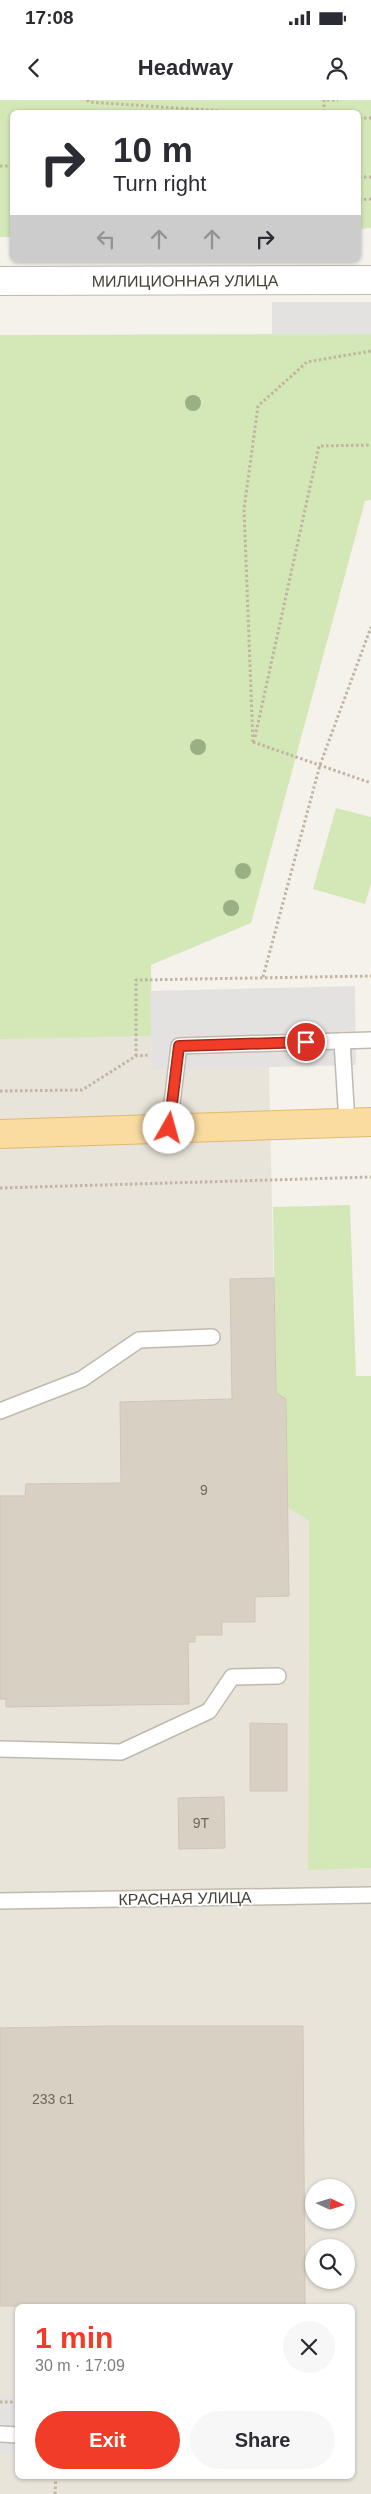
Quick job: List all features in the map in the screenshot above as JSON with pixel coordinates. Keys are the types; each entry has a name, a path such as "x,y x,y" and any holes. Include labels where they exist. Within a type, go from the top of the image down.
{"main road":[{"path":"0,1134 359,1122"}],"street":[{"name":"МИЛИЦИОННАЯ УЛИЦА","path":"0,281 371,280"}],"lane":[{"path":"169,1128 179,1046 371,1040"},
{"path":"342,1041 359,1122"},
{"path":"0,1411 82,1379 140,1340 212,1337"},
{"path":"0,1749 121,1752 209,1711 232,1677 278,1676"},
{"name":"КРАСНАЯ УЛИЦА","path":"0,1901 371,1895"},
{"path":"0,2434 15,2435"}],"path":[{"path":"87,100 89,102 207,110"},
{"path":"324,110 324,100 338,100"},
{"path":"253,742 244,510 258,406 307,362 371,352"},
{"path":"253,742 320,446 371,445"},
{"path":"263,977 320,765 371,627"},
{"path":"253,742 371,783"},
{"path":"136,1056 136,980 371,976"},
{"path":"0,1188 371,1177"},
{"path":"0,2402 15,2402"},
{"path":"55,2494 56,2479"}],"shaded area":[{"path":"272,302 371,302 371,334 272,334"},
{"path":"0,335 151,959 152,1069 269,1067 276,1393 286,1399 288,1508 309,1521 308,1869 371,1868 371,2494 0,2494"},
{"path":"355,986 356,1065 152,1070 150,991"},
{"path":"0,2396 15,2396 15,2454 0,2453"}],"green space":[{"path":"0,100 371,100 371,228 361,229 361,110 10,110 10,237 0,237"},
{"path":"371,334 371,500 365,501 251,923 151,965 151,1036 0,1039 0,335"},
{"path":"336,808 371,817 371,884 365,904 313,889"},
{"path":"350,1205 356,1376 371,1376 371,1868 308,1870 309,1521 288,1508 286,1399 276,1393 273,1207"}],"building":[{"path":"274,1278 276,1393 286,1399 289,1596 255,1597 255,1622 222,1622 222,1635 195,1635 195,1642 188,1642 189,1704 6,1707 6,1699 0,1699 0,1496 25,1496 26,1484 121,1483 120,1402 232,1399 230,1279"},
{"path":"250,1723 287,1724 287,1791 250,1791"},
{"path":"224,1797 225,1848 179,1849 178,1798"},
{"path":"303,2026 305,2304 15,2304 15,2306 0,2306 0,2028"}],"route":[{"path":"169,1128 179,1046 306,1042"}]}
